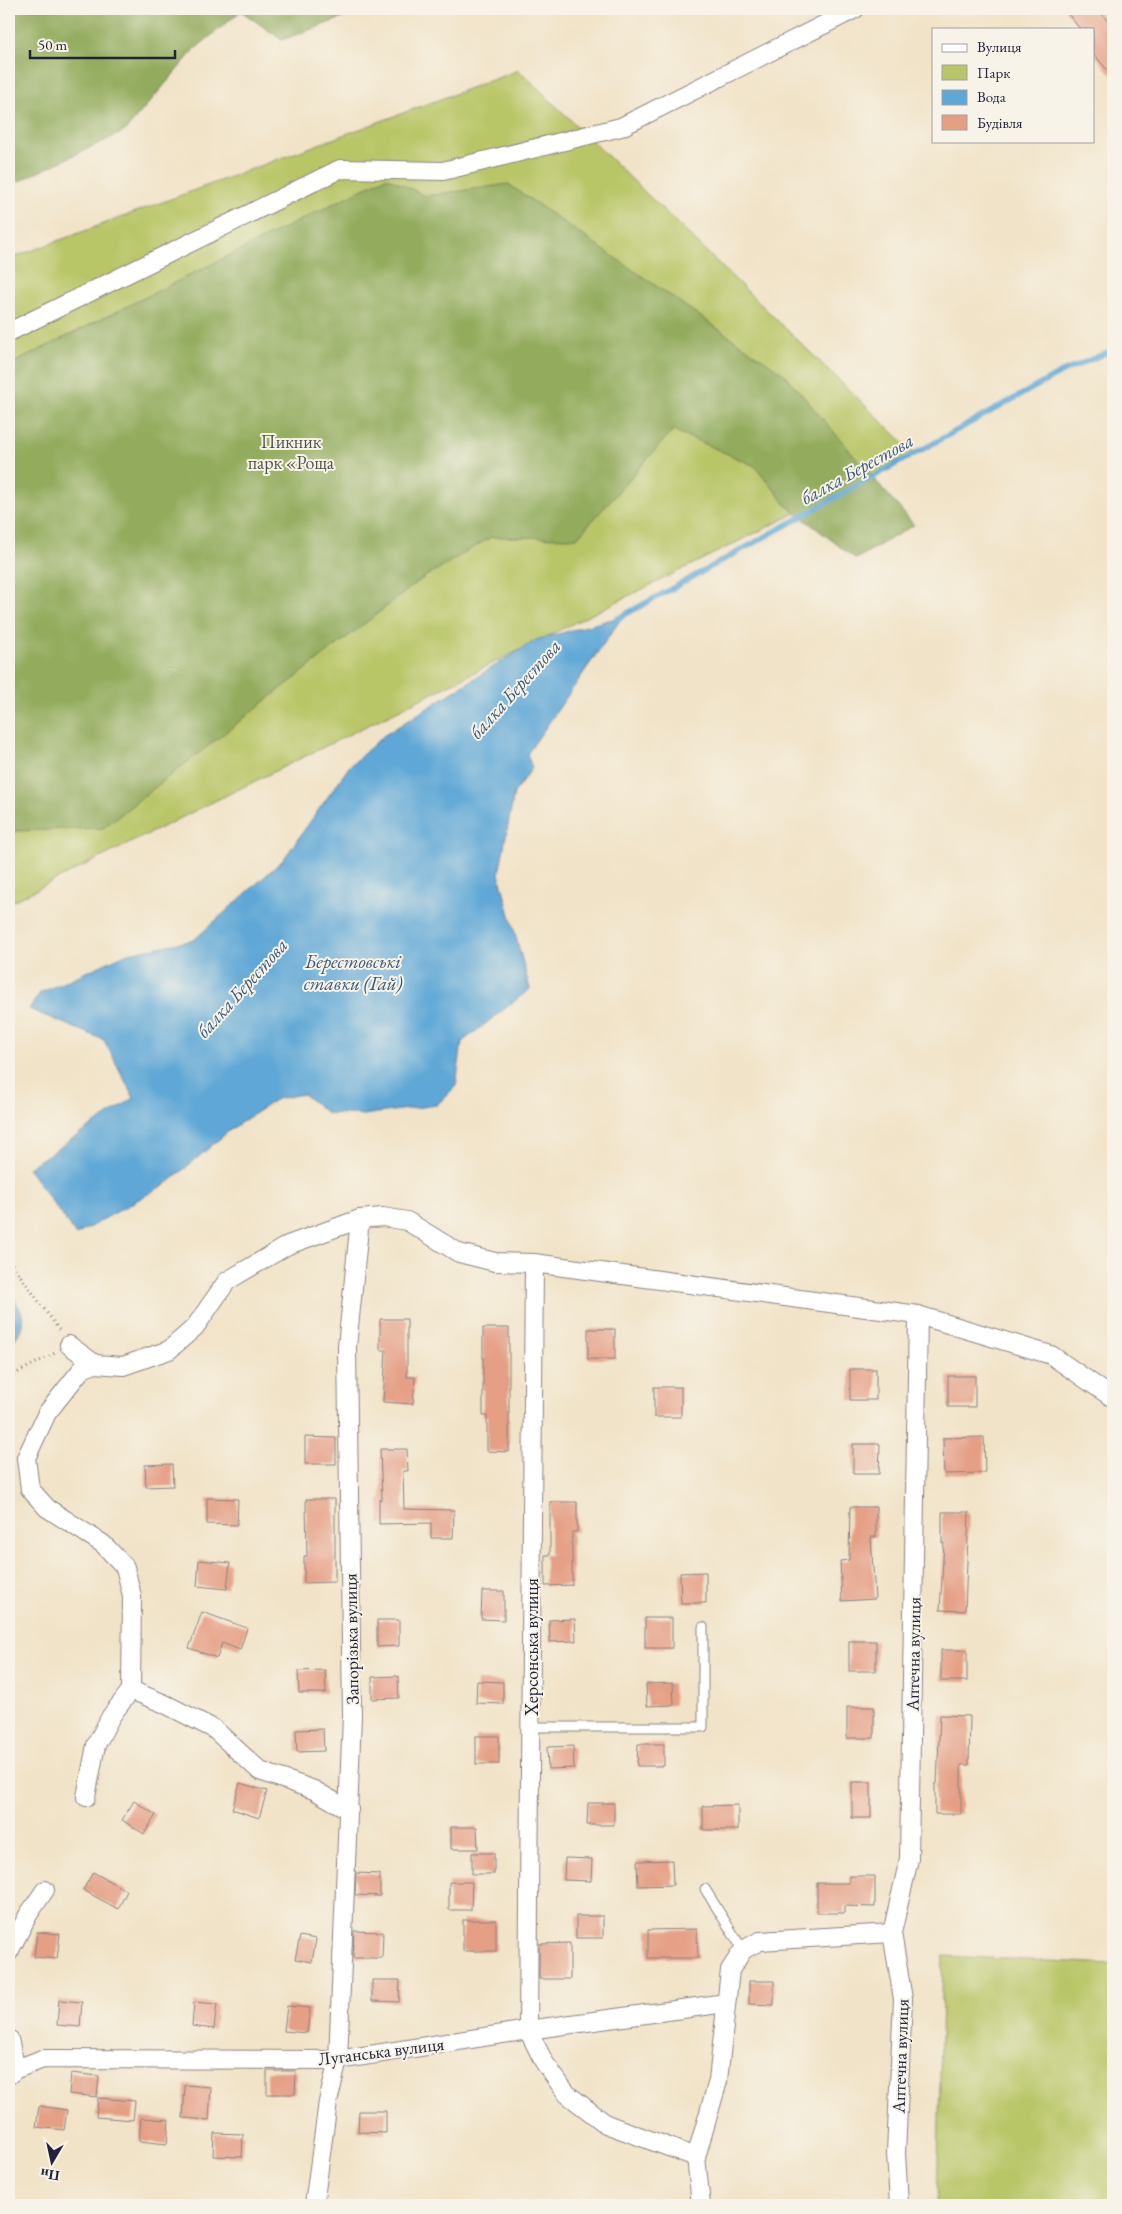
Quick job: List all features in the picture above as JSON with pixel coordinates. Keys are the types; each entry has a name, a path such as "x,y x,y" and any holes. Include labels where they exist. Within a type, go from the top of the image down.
{"street":[{"path":"9,332 340,169 443,171 621,127 854,9"},
{"path":"86,1797 96,1745 111,1716 131,1690 132,1596 125,1567 103,1544 47,1508 30,1489 26,1458 47,1413 82,1369 95,1364 123,1366 169,1350 195,1327 227,1281 288,1245 360,1219 383,1217 407,1221 459,1253 495,1262 534,1263 918,1315 1051,1355 1113,1398"},
{"name":"Запорізька вулиця","path":"314,2205 328,2102 338,2060 352,1716 347,1347 360,1219"},
{"name":"Херсонська вулиця","path":"528,2030 534,1263"},
{"name":"Аптечна вулиця","path":"899,2205 896,2153 903,1999 892,1933 909,1859 918,1315"},
{"path":"70,1345 95,1364"},
{"path":"131,1690 214,1729 260,1771 314,1790 349,1810"},
{"path":"9,1952 28,1915 45,1890"},
{"path":"700,2205 696,2157 718,2081 730,1970 743,1950 760,1940 892,1933"},
{"name":"Луганська вулиця","path":"12,2072 43,2059 338,2060 528,2030 726,2003"},
{"path":"528,2030 544,2062 567,2094 606,2124 696,2157"},
{"path":"9,2039 12,2072"}],"lane":[{"path":"530,1727 703,1727 703,1626"},
{"path":"705,1889 743,1950"}],"path":[{"path":"9,1260 70,1345 9,1377"}],"green space":[{"path":"9,9 367,9 282,40 241,11 195,49 125,131 9,186"},
{"name":"Пикник парк «Роща","path":"519,70 915,454 9,903 9,259"},
{"name":"Пикник парк «Роща","path":"387,177 425,196 508,184 784,374 914,525 856,559 787,506 755,466 673,430 577,538 491,537 423,578 103,828 16,831 9,835 9,365"},
{"path":"943,1956 1113,1964 1113,2205 937,2205"}],"water":[{"name":"Берестовські ставки (Гай)","path":"623,616 527,754 532,768 514,793 499,874 530,989 462,1042 456,1086 437,1105 363,1115 327,1113 303,1094 276,1099 230,1130 169,1182 76,1235 28,1168 134,1098 104,1040 29,1009 40,993 128,953 194,940 283,860 349,767 383,736 536,640"},
{"path":"9,1290 22,1313 23,1319 20,1331 9,1347"}],"building":[{"path":"1064,9 1098,9 1113,28 1113,77 1094,54 1094,28 1079,28"},
{"path":"380,1319 407,1319 407,1377 415,1377 413,1404 383,1402 386,1350 380,1350"},
{"path":"483,1328 509,1328 509,1452 487,1451 487,1416 483,1416"},
{"path":"588,1329 615,1329 615,1359 588,1359"},
{"path":"850,1369 876,1369 876,1400 850,1400"},
{"path":"948,1376 975,1376 975,1407 948,1407"},
{"path":"654,1387 681,1387 681,1417 654,1417"},
{"path":"305,1437 336,1438 336,1464 305,1464"},
{"path":"984,1437 985,1473 944,1474 943,1438"},
{"path":"853,1444 880,1444 879,1474 853,1474"},
{"path":"380,1449 407,1449 408,1471 403,1471 404,1509 454,1510 453,1538 431,1538 431,1523 379,1524 379,1500 382,1499"},
{"path":"172,1464 173,1486 146,1487 145,1465"},
{"path":"207,1498 238,1499 237,1525 207,1524"},
{"path":"306,1499 335,1499 335,1582 304,1583 304,1556 307,1556"},
{"path":"550,1502 577,1502 577,1532 572,1532 572,1585 545,1586 545,1555 550,1555"},
{"path":"850,1507 876,1507 876,1537 871,1537 875,1599 842,1601 840,1561 849,1560"},
{"path":"942,1512 969,1512 965,1611 940,1610 944,1543 942,1543"},
{"path":"199,1560 230,1563 227,1589 197,1586"},
{"path":"706,1572 706,1603 681,1603 680,1573"},
{"path":"482,1591 504,1591 504,1620 481,1619"},
{"path":"202,1612 247,1628 240,1650 222,1643 217,1658 189,1648"},
{"path":"645,1618 672,1618 672,1648 645,1648"},
{"path":"575,1619 576,1641 550,1642 549,1620"},
{"path":"377,1620 399,1620 399,1646 377,1647"},
{"path":"849,1641 876,1641 876,1671 849,1671"},
{"path":"941,1650 967,1650 967,1681 941,1681"},
{"path":"325,1670 326,1693 299,1693 298,1671"},
{"path":"398,1676 399,1698 372,1699 372,1677"},
{"path":"477,1681 503,1682 503,1704 476,1703"},
{"path":"673,1683 674,1705 647,1706 646,1684"},
{"path":"847,1707 874,1707 874,1738 847,1738"},
{"path":"940,1715 970,1716 969,1765 961,1765 961,1814 935,1814 935,1784 937,1784"},
{"path":"323,1729 324,1751 297,1752 296,1730"},
{"path":"476,1736 499,1736 499,1764 476,1764"},
{"path":"638,1744 664,1744 664,1766 637,1766"},
{"path":"573,1746 574,1768 548,1769 547,1747"},
{"path":"852,1782 871,1782 871,1818 852,1818"},
{"path":"240,1783 267,1791 259,1818 232,1809"},
{"path":"134,1801 156,1815 144,1834 122,1820"},
{"path":"588,1803 614,1803 614,1825 587,1825"},
{"path":"738,1805 738,1830 703,1830 703,1806"},
{"path":"451,1827 477,1827 478,1849 451,1849"},
{"path":"472,1853 494,1853 494,1874 472,1874"},
{"path":"565,1858 592,1859 591,1881 564,1880"},
{"path":"672,1860 673,1885 638,1886 637,1861"},
{"path":"93,1872 127,1891 118,1909 83,1890"},
{"path":"356,1873 380,1874 380,1896 355,1895"},
{"path":"849,1876 875,1876 875,1907 844,1906 844,1913 817,1913 817,1883 849,1883"},
{"path":"449,1882 472,1882 471,1910 449,1910"},
{"path":"576,1916 603,1916 603,1938 576,1938"},
{"path":"463,1920 496,1920 496,1951 463,1951"},
{"path":"697,1929 698,1958 648,1958 648,1930"},
{"path":"354,1931 383,1932 382,1958 353,1958"},
{"path":"37,1932 60,1934 57,1959 34,1957"},
{"path":"300,1936 316,1939 312,1962 295,1959"},
{"path":"570,1943 570,1979 539,1979 539,1944"},
{"path":"372,1980 400,1980 399,2002 372,2001"},
{"path":"749,1981 774,1981 774,2005 749,2004"},
{"path":"59,2000 82,2002 80,2027 57,2025"},
{"path":"194,2002 217,2004 214,2029 192,2026"},
{"path":"287,2006 310,2008 307,2033 284,2031"},
{"path":"267,2071 296,2071 295,2094 267,2094"},
{"path":"71,2073 99,2076 97,2097 69,2094"},
{"path":"185,2085 211,2087 209,2120 183,2118"},
{"path":"98,2098 135,2101 133,2120 96,2117"},
{"path":"39,2106 67,2110 64,2130 36,2127"},
{"path":"359,2111 386,2111 386,2133 358,2132"},
{"path":"141,2118 169,2120 167,2144 139,2141"},
{"path":"214,2133 243,2134 242,2157 213,2156"}],"waterway":[{"name":"балка Берестова","path":"617,619 1062,372 1113,350"}]}
